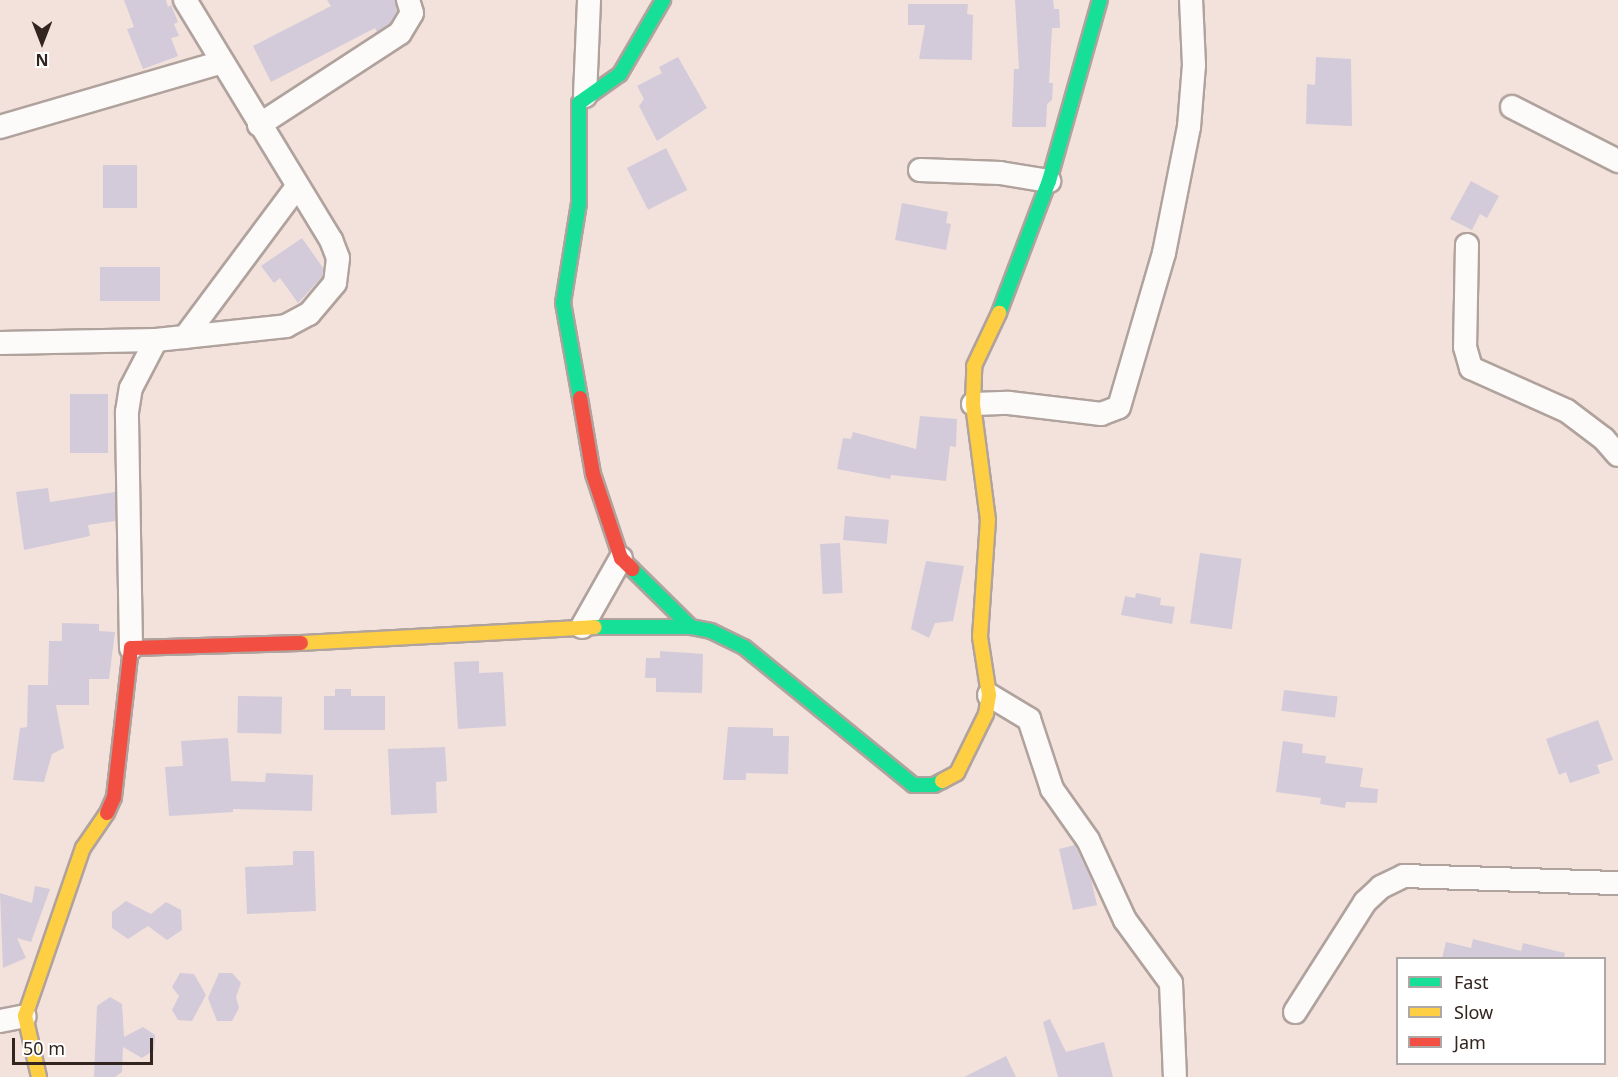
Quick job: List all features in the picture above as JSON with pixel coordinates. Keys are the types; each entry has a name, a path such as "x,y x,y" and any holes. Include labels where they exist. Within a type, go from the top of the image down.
{"street":[{"path":"0,343 156,340 286,326 309,314 327,294 339,272 338,258 331,240 296,188 185,0"},
{"path":"259,125 400,33 412,14 408,0"},
{"path":"585,96 589,0"},
{"path":"663,0 620,74 585,96 576,111 579,203 563,303 593,474 621,558 691,627"},
{"path":"131,648 383,640 582,627 691,627 711,631 744,647 913,785 934,785 957,773 986,714 989,695 980,637 988,520 973,404 974,366 1003,305 1049,181 1100,0"},
{"path":"973,404 1009,403 1101,414 1119,406 1164,253 1189,127 1194,65 1186,2"},
{"path":"0,127 222,62"},
{"path":"1512,107 1618,162"},
{"path":"920,170 1000,173 1049,181"},
{"path":"185,337 296,188"},
{"path":"1467,245 1464,347 1471,368 1567,411 1604,439 1618,455"},
{"path":"39,1077 26,1016 83,848 102,824 114,797 131,648 127,412 131,388 156,340"},
{"path":"582,627 621,558"},
{"path":"989,695 1029,719 1052,789 1088,840 1125,920 1171,983 1175,1077"},
{"path":"1295,1012 1365,902 1381,887 1404,876 1618,884"},
{"path":"0,1021 26,1016"}],"building":[{"path":"124,0 166,0 168,7 171,5 178,22 174,24 179,36 171,38 178,56 143,69 127,29 134,27"},
{"path":"327,0 395,0 397,11 390,23 377,32 375,28 271,82 253,46 331,6"},
{"path":"1015,0 1053,0 1054,9 1059,9 1060,28 1052,28 1049,83 1053,83 1052,100 1047,104 1046,127 1012,127 1014,69 1019,69"},
{"path":"908,4 968,4 967,14 973,15 972,60 919,59 925,25 908,25"},
{"path":"678,57 707,108 657,141 639,106 644,99 637,86 662,73 659,67"},
{"path":"1316,57 1351,59 1352,126 1306,124 1307,84 1315,85"},
{"path":"666,148 687,190 648,210 627,168"},
{"path":"103,165 137,165 137,208 103,208"},
{"path":"1471,181 1499,196 1487,218 1480,214 1472,230 1450,219"},
{"path":"902,203 948,212 946,223 951,224 946,250 895,240"},
{"path":"302,238 323,268 322,277 298,303 280,278 274,283 261,266"},
{"path":"100,267 160,267 160,301 100,301"},
{"path":"70,394 108,394 108,453 70,453"},
{"path":"920,416 957,419 956,447 950,446 946,481 891,475 890,479 837,469 843,438 851,439 853,432 916,449"},
{"path":"48,488 50,502 115,492 115,521 88,525 90,536 24,550 16,492"},
{"path":"845,516 889,520 887,544 843,540"},
{"path":"840,543 843,593 823,594 820,544"},
{"path":"1200,553 1242,559 1232,629 1190,623"},
{"path":"926,561 964,566 953,621 935,623 929,638 911,629"},
{"path":"1136,593 1161,598 1160,605 1175,607 1172,624 1121,615 1125,596 1135,598"},
{"path":"62,623 99,624 99,631 115,632 109,679 89,679 89,705 56,705 64,748 52,754 44,782 13,780 20,728 27,727 28,685 48,685 49,641 62,641"},
{"path":"660,651 703,654 702,693 656,692 656,678 645,678 646,658 660,658"},
{"path":"479,661 479,673 503,672 506,726 458,729 454,662"},
{"path":"335,689 351,689 351,696 385,696 385,730 324,730 324,696 335,696"},
{"path":"1284,690 1338,697 1335,717 1281,711"},
{"path":"238,696 282,697 281,734 237,733"},
{"path":"1598,720 1613,760 1597,765 1600,773 1570,783 1566,772 1559,775 1546,739"},
{"path":"728,727 773,728 773,736 789,736 788,774 746,773 746,780 723,780"},
{"path":"228,738 231,781 265,782 266,773 313,775 312,811 233,809 233,812 169,816 165,767 183,766 181,741"},
{"path":"1283,741 1303,744 1302,753 1326,756 1325,763 1363,768 1360,787 1378,789 1377,803 1346,802 1345,808 1320,804 1321,798 1276,792"},
{"path":"445,747 447,781 436,782 437,813 391,815 388,749"},
{"path":"1075,845 1091,879 1097,905 1073,910 1059,849"},
{"path":"293,851 314,851 316,911 247,914 245,867 293,865"},
{"path":"35,886 50,889 31,942 17,938 26,958 3,968 0,893 32,903"},
{"path":"126,901 151,914 166,902 181,910 182,930 167,940 148,926 128,939 112,928 112,912"},
{"path":"1473,939 1521,951 1523,943 1565,953 1564,957 1442,957 1446,942 1471,948"},
{"path":"180,973 194,974 206,995 192,1021 178,1020 172,1010 179,996 172,987"},
{"path":"219,973 232,973 241,983 236,997 239,1008 232,1021 217,1021 208,998"},
{"path":"110,997 122,1004 124,1037 143,1027 155,1035 154,1050 142,1058 123,1047 122,1072 115,1077 94,1077 97,1006"},
{"path":"1050,1019 1066,1052 1104,1042 1113,1077 1058,1077 1043,1022"},
{"path":"1006,1056 1016,1077 964,1077"}],"traffic: fast":[{"path":"580,398 563,303 579,203 579,103 620,74 663,0"},
{"path":"999,313 1049,181 1100,0"},
{"path":"632,569 691,627"},
{"path":"595,627 691,627 711,631 744,647 913,785 934,785 942,781"}],"traffic: slow":[{"path":"942,781 957,773 986,714 989,695 980,637 988,520 973,404 974,366 999,313"},
{"path":"301,643 595,627"},
{"path":"39,1077 25,1016 83,848 107,813"}],"traffic: jam":[{"path":"580,398 593,474 621,558 632,569"},
{"path":"107,813 114,797 131,648 301,643"}]}
